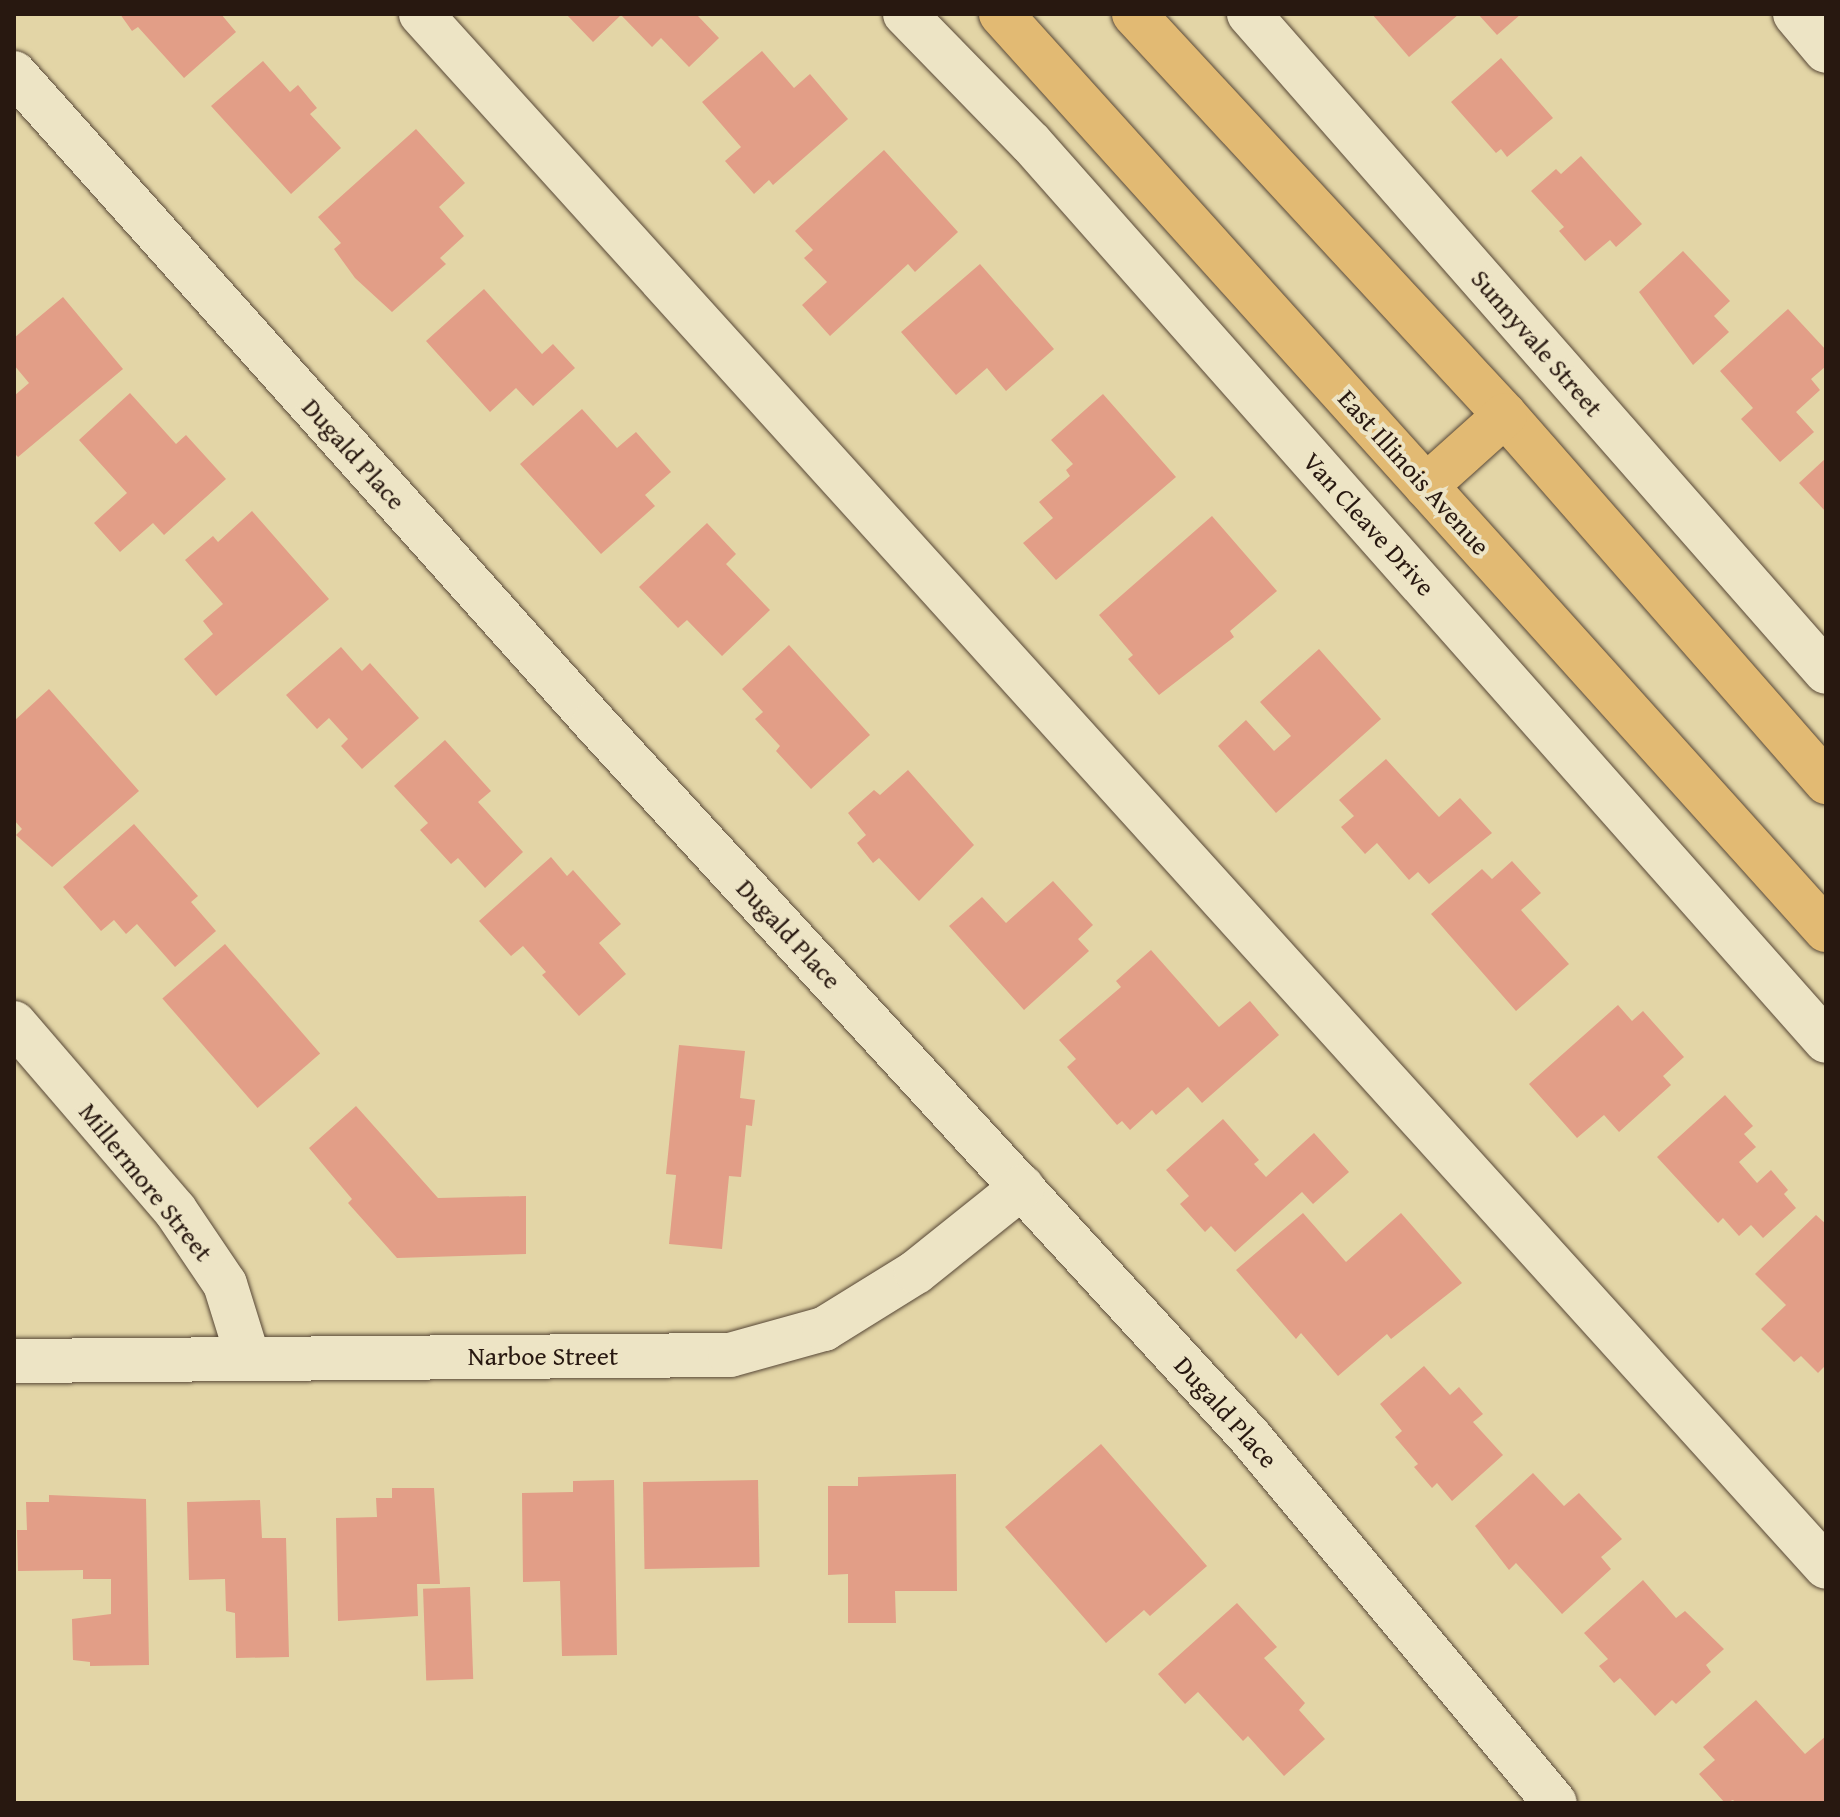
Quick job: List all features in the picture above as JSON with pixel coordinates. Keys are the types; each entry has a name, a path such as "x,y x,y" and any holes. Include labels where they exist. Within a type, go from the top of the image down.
{"main road":[{"name":"East Illinois Avenue","path":"1001,14 1826,930"},
{"path":"1134,14 1505,415 1826,782"},
{"path":"1426,486 1505,415"}],"street":[{"path":"421,14 1826,1567"},
{"name":"Van Cleave Drive","path":"905,14 1031,143 1826,1041"},
{"name":"Sunnyvale Street","path":"1249,14 1826,672"},
{"path":"1795,14 1826,51"},
{"name":"Dugald Place","path":"14,73 594,722 1250,1437 1555,1803"},
{"name":"Millermore Street","path":"14,1023 175,1210 225,1284 248,1358"},
{"name":"Narboe Street","path":"14,1361 730,1355 824,1329 916,1272 1022,1187"}],"building":[{"path":"120,14 221,14 236,32 184,78 138,27 132,31"},
{"path":"566,14 701,14 698,16 719,38 689,67 661,38 652,47 621,15 593,42"},
{"path":"1372,14 1459,14 1409,57"},
{"path":"1478,14 1521,14 1497,35"},
{"path":"762,51 794,88 810,74 848,119 773,185 769,180 754,194 725,161 741,147 702,102"},
{"path":"1501,58 1553,118 1507,157 1501,149 1496,153 1451,102"},
{"path":"263,61 290,92 298,85 317,108 310,114 341,148 291,194 211,106"},
{"path":"416,129 465,183 439,207 464,236 440,258 446,264 392,312 355,278 334,249 341,243 318,217"},
{"path":"884,150 958,232 915,272 908,264 830,336 802,305 827,282 804,258 813,250 795,231"},
{"path":"1581,156 1642,224 1616,247 1610,240 1585,261 1559,231 1564,227 1531,191 1556,169 1561,174"},
{"path":"1683,251 1730,301 1714,316 1729,332 1693,365 1639,292"},
{"path":"980,264 1054,349 1006,391 987,368 956,395 901,332"},
{"path":"484,289 542,354 553,344 575,368 533,406 516,388 490,412 426,341"},
{"path":"63,297 123,369 18,457 14,453 14,396 29,383 14,365 14,338"},
{"path":"1788,309 1826,350 1826,366 1811,379 1820,390 1796,412 1814,432 1780,462 1741,419 1753,408 1720,371"},
{"path":"130,393 176,444 186,435 226,479 164,535 153,523 120,552 94,523 127,493 79,440"},
{"path":"1103,394 1176,477 1056,580 1023,543 1053,518 1039,502 1070,476 1066,470 1073,464 1051,440"},
{"path":"582,409 617,448 636,432 671,472 645,495 655,506 601,554 520,464"},
{"path":"1826,458 1826,512 1799,483"},
{"path":"252,511 329,599 216,696 184,659 213,634 203,621 223,604 185,560 213,536 218,542"},
{"path":"1212,516 1277,591 1230,631 1234,637 1159,695 1128,659 1133,655 1099,615"},
{"path":"707,523 736,554 726,564 770,610 722,656 687,620 678,628 639,587"},
{"path":"789,645 870,735 811,789 776,751 780,746 755,719 763,712 742,689"},
{"path":"341,647 362,671 370,663 419,718 362,769 341,746 348,739 329,718 317,729 286,695"},
{"path":"1319,649 1381,719 1276,813 1218,746 1246,720 1274,751 1291,736 1260,702"},
{"path":"49,689 139,791 52,867 16,835 22,829 14,820 14,721"},
{"path":"445,740 491,791 478,802 523,852 485,888 458,858 451,864 420,830 428,823 394,786"},
{"path":"1386,759 1439,817 1460,798 1492,833 1429,884 1418,872 1409,880 1377,843 1365,854 1341,827 1354,816 1339,800"},
{"path":"908,770 974,845 919,901 879,858 873,863 857,843 866,835 848,813 874,790 880,795"},
{"path":"134,824 198,896 191,902 216,931 175,967 137,924 126,934 114,920 101,931 63,887"},
{"path":"551,857 567,876 573,870 621,924 599,943 626,974 579,1016 542,975 546,972 523,946 511,956 479,921"},
{"path":"1512,861 1541,893 1521,910 1569,964 1516,1011 1431,914 1482,869 1492,879"},
{"path":"1053,881 1093,925 1078,939 1089,951 1024,1010 949,926 982,897 1006,923"},
{"path":"225,944 320,1053 257,1108 162,998"},
{"path":"1151,950 1219,1027 1250,1001 1279,1035 1202,1103 1188,1087 1156,1115 1152,1110 1130,1130 1122,1121 1117,1125 1067,1067 1076,1059 1059,1040 1121,987 1116,981"},
{"path":"1618,1005 1632,1021 1643,1011 1684,1057 1663,1076 1671,1085 1619,1132 1604,1115 1577,1138 1529,1084"},
{"path":"679,1045 745,1051 740,1098 755,1100 752,1126 746,1125 741,1177 729,1176 722,1249 669,1244 676,1175 666,1174"},
{"path":"1725,1095 1753,1126 1744,1134 1756,1147 1739,1162 1757,1183 1771,1170 1788,1190 1784,1194 1796,1208 1763,1238 1751,1225 1739,1236 1723,1218 1718,1223 1657,1157"},
{"path":"356,1106 438,1198 526,1196 526,1254 397,1258 348,1203 352,1199 309,1148"},
{"path":"1223,1119 1259,1160 1254,1164 1266,1177 1314,1133 1349,1172 1313,1204 1302,1192 1235,1252 1211,1226 1205,1232 1180,1204 1189,1196 1166,1170"},
{"path":"1303,1213 1346,1262 1401,1213 1462,1283 1391,1339 1387,1334 1338,1376 1301,1333 1296,1339 1236,1270"},
{"path":"1816,1215 1826,1224 1826,1365 1818,1373 1801,1356 1794,1362 1761,1329 1786,1305 1755,1274"},
{"path":"1424,1366 1450,1395 1459,1387 1483,1414 1473,1422 1503,1455 1452,1501 1437,1483 1432,1488 1414,1467 1418,1464 1395,1437 1402,1431 1380,1404"},
{"path":"1101,1444 1207,1566 1150,1616 1144,1610 1106,1643 1005,1527"},
{"path":"1533,1473 1564,1506 1579,1493 1622,1539 1601,1557 1611,1569 1562,1614 1516,1563 1509,1570 1475,1526"},
{"path":"956,1474 957,1591 895,1591 896,1623 848,1623 848,1574 828,1575 828,1486 858,1486 858,1477"},
{"path":"614,1480 617,1655 562,1656 560,1581 523,1582 522,1493 573,1492 573,1481"},
{"path":"758,1480 760,1567 645,1569 643,1482"},
{"path":"392,1488 434,1488 440,1584 417,1584 418,1616 338,1621 336,1518 377,1517 376,1498 392,1498"},
{"path":"49,1495 146,1499 149,1665 90,1666 90,1662 73,1660 72,1619 111,1614 111,1579 83,1579 83,1570 18,1571 17,1530 27,1530 26,1502 49,1502"},
{"path":"260,1500 262,1538 286,1538 289,1657 236,1658 235,1613 226,1611 225,1579 189,1580 187,1502"},
{"path":"1643,1580 1676,1618 1685,1611 1724,1649 1706,1665 1711,1672 1676,1704 1672,1700 1655,1716 1620,1678 1614,1683 1599,1666 1608,1659 1584,1633"},
{"path":"470,1587 473,1679 426,1681 423,1589"},
{"path":"1237,1603 1277,1647 1264,1658 1305,1703 1299,1710 1325,1739 1284,1776 1248,1736 1243,1741 1198,1692 1185,1704 1158,1674"},
{"path":"1756,1700 1805,1754 1826,1736 1826,1803 1736,1803 1733,1800 1725,1803 1699,1774 1715,1760 1703,1747"}]}
